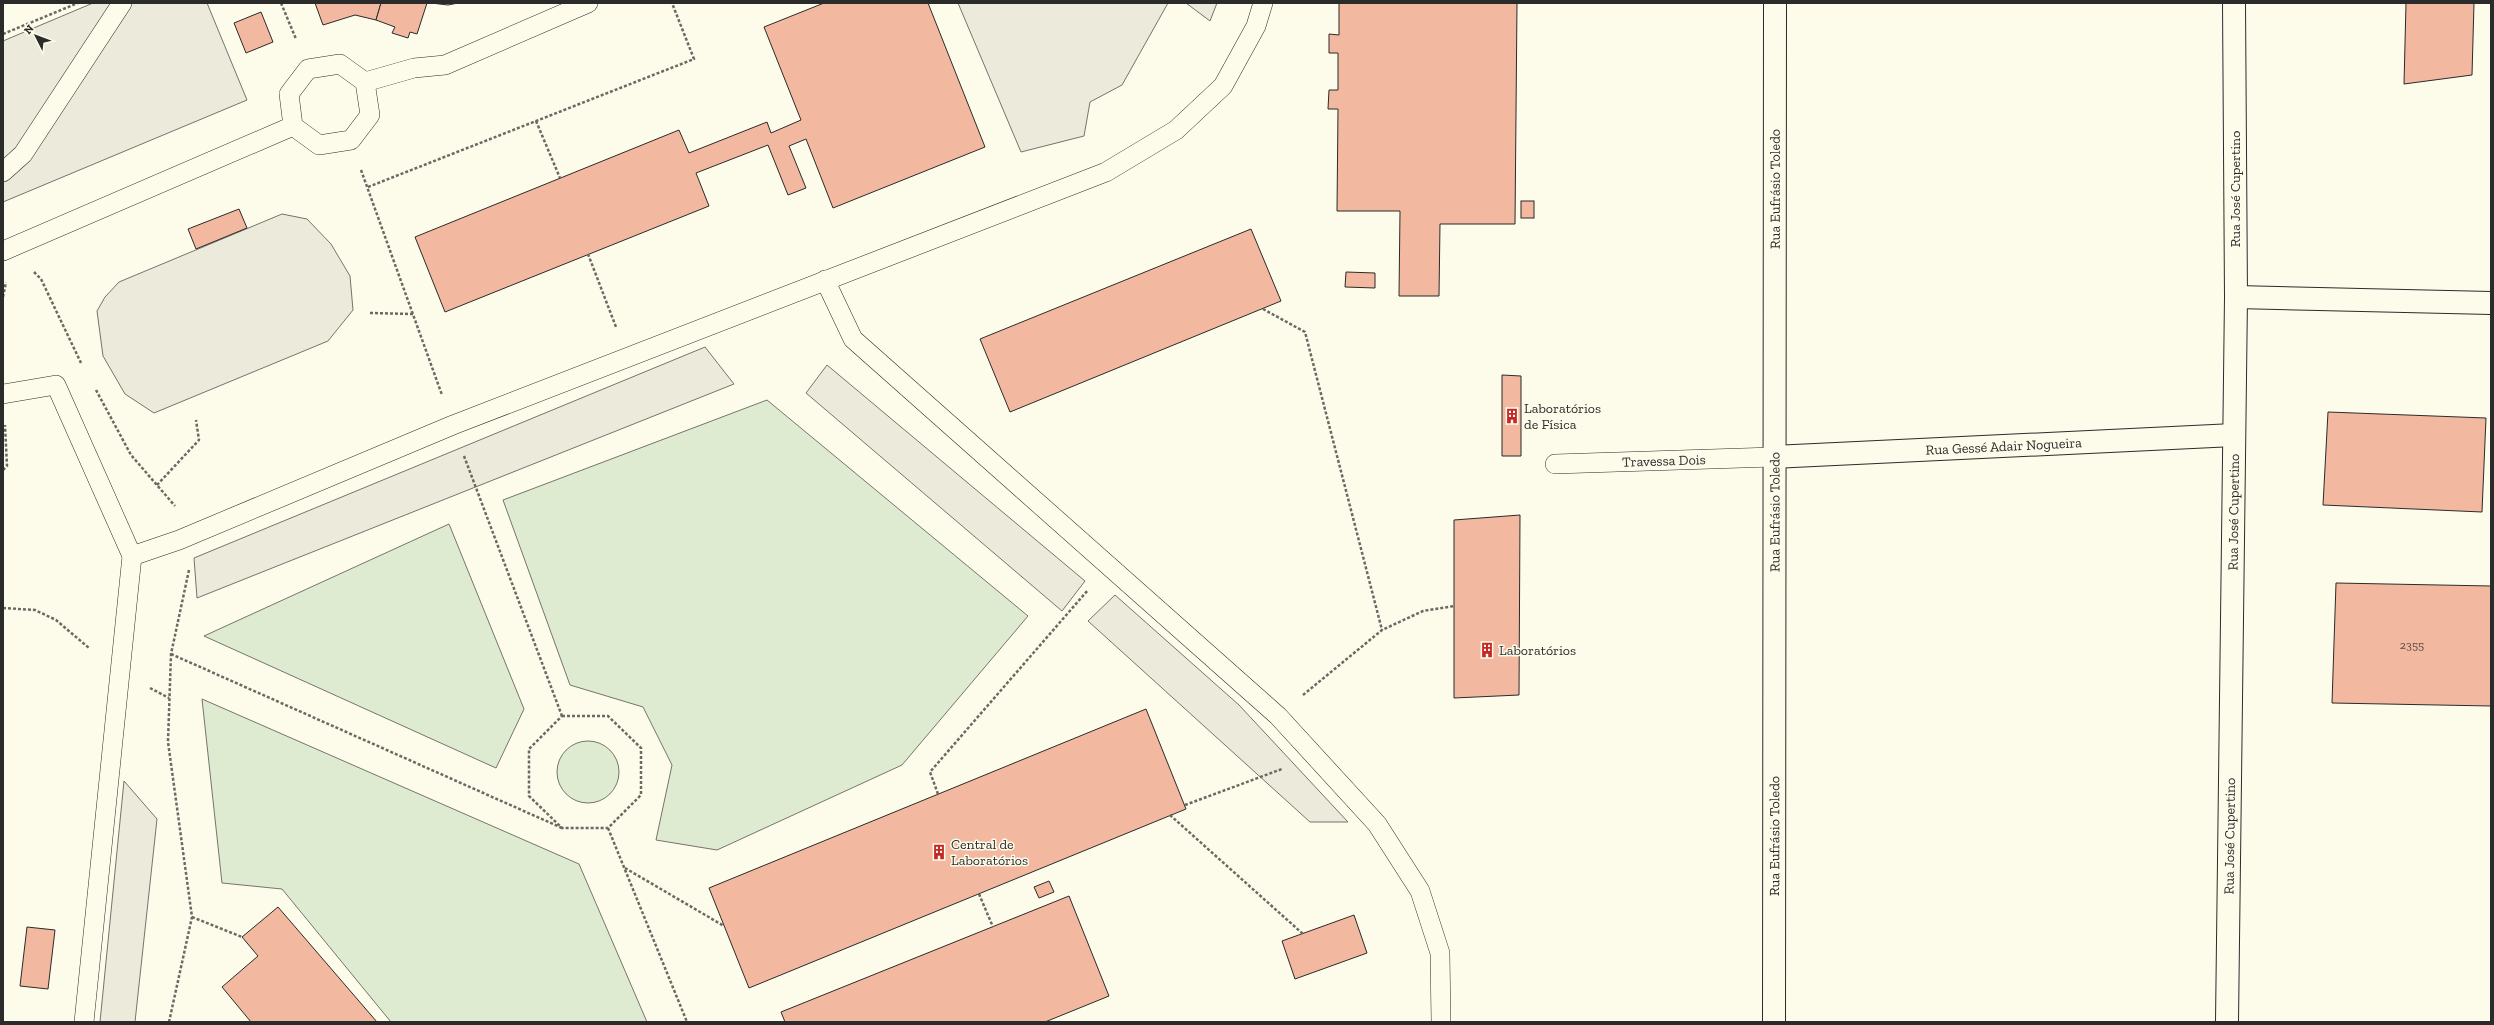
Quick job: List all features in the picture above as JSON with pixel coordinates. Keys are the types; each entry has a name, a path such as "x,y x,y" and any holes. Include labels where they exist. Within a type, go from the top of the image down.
{"street":[{"name":"Rua Eufrásio Toledo","path":"1774,1022 1773,457 1775,3"},
{"name":"Rua José Cupertino","path":"2227,1022 2236,297 2234,3"},
{"path":"2236,297 2491,303"},
{"name":"Rua Gessé Adair Nogueira","path":"1773,457 2234,435"}],"lane":[{"path":"3,172 23,154 122,3"},
{"path":"365,82 414,68 445,65 588,3"},
{"path":"132,556 179,540 453,426 628,357 1106,172 1176,130 1223,86 1256,26 1263,3"},
{"path":"340,64 365,82 370,114 351,140 319,145 293,126 289,94 308,69 340,64"},
{"path":"3,251 293,126"},
{"path":"825,280 853,339 1278,716 1377,824 1420,891 1440,954 1440,1022"},
{"path":"3,394 56,385 132,556 84,1022"},
{"name":"Travessa Dois","path":"1555,464 1773,457"}],"path":[{"path":"3,34 78,3"},
{"path":"280,3 308,69"},
{"path":"368,187 694,59 672,3"},
{"path":"536,121 560,178"},
{"path":"351,140 453,426 562,716"},
{"path":"588,254 628,357"},
{"path":"1263,309 1305,332 1382,630"},
{"path":"370,312 413,314"},
{"path":"3,394 8,466 3,470"},
{"path":"157,485 199,440 196,420"},
{"path":"938,794 930,772 1109,566"},
{"path":"1278,716 1382,630 1423,611 1454,606"},
{"path":"3,608 35,610 56,620 120,674"},
{"path":"172,654 562,828 608,828 641,795 641,748 608,716 562,716 529,749 529,796 562,828"},
{"path":"1184,805 1316,756"},
{"path":"1170,815 1302,934"},
{"path":"608,828 687,1022"},
{"path":"624,868 724,926"},
{"path":"979,894 993,927"},
{"path":"192,917 242,937"}],"green space":[{"path":"767,400 1028,616 902,765 717,850 656,840 672,765 643,707 570,685 503,500"},
{"path":"449,524 524,709 496,768 204,636"},
{"path":"202,699 579,864 647,1022 391,1022 282,889 222,883"},
{"path":"588,741 600,744 610,750 616,760 619,772 616,784 610,794 600,800 588,803 576,800 566,794 560,784 557,772 560,760 566,750 576,744"}],"shaded area":[{"path":"93,3 207,3 247,100 3,202 3,41"},
{"path":"958,3 1168,3 1122,85 1090,102 1084,136 1021,152"},
{"path":"1186,3 1217,3 1210,21"},
{"path":"282,214 307,219 331,244 350,276 353,310 328,341 154,413 125,394 103,356 97,311 105,297 119,282"},
{"path":"705,347 734,384 197,598 194,558"},
{"path":"827,365 1085,581 1062,611 806,393"},
{"path":"1115,595 1239,705 1348,822 1310,822 1088,621"},
{"path":"124,781 157,819 135,1022 100,1022"}],"building":[{"path":"315,3 381,3 376,20 355,15 323,25"},
{"path":"381,3 427,3 417,34 410,32 408,38 392,33 395,27 376,20"},
{"path":"431,3 458,3 448,5"},
{"path":"824,3 928,3 985,147 833,208 806,139 789,146 806,188 788,195 768,145 696,173 709,206 445,312 415,237 679,130 689,153 767,122 771,133 801,120 764,27"},
{"path":"1339,3 1517,3 1515,224 1440,224 1439,296 1399,296 1400,211 1337,211 1338,109 1328,109 1329,90 1338,90 1338,53 1329,53 1329,34 1339,35"},
{"path":"2406,3 2474,3 2472,75 2404,84"},
{"path":"261,12 273,42 246,53 234,23"},
{"path":"1521,201 1534,201 1534,218 1521,218"},
{"path":"239,209 247,228 196,249 188,229"},
{"path":"1251,229 1281,301 1010,412 980,339"},
{"path":"1346,272 1375,273 1375,288 1345,287"},
{"name":"Laboratórios de Física","path":"1502,375 1521,376 1521,456 1502,456"},
{"path":"2328,412 2486,418 2482,512 2323,505"},
{"name":"Laboratórios","path":"1520,515 1519,695 1454,698 1454,520"},
{"path":"2336,583 2491,586 2491,706 2332,703"},
{"name":"Central de Laboratórios","path":"1146,709 1186,809 749,988 709,888"},
{"path":"1049,881 1054,892 1039,898 1034,887"},
{"path":"1069,896 1109,996 1045,1022 785,1022 781,1012"},
{"path":"278,907 377,1022 251,1022 222,987 258,956 242,937"},
{"path":"1354,915 1367,953 1295,979 1282,941"},
{"path":"27,927 55,930 48,989 20,986"}],"place":[{"name":"Laboratórios de Física","path":"1512,416"},
{"name":"Laboratórios","path":"1487,650"},
{"name":"Central de Laboratórios","path":"939,852"}]}
